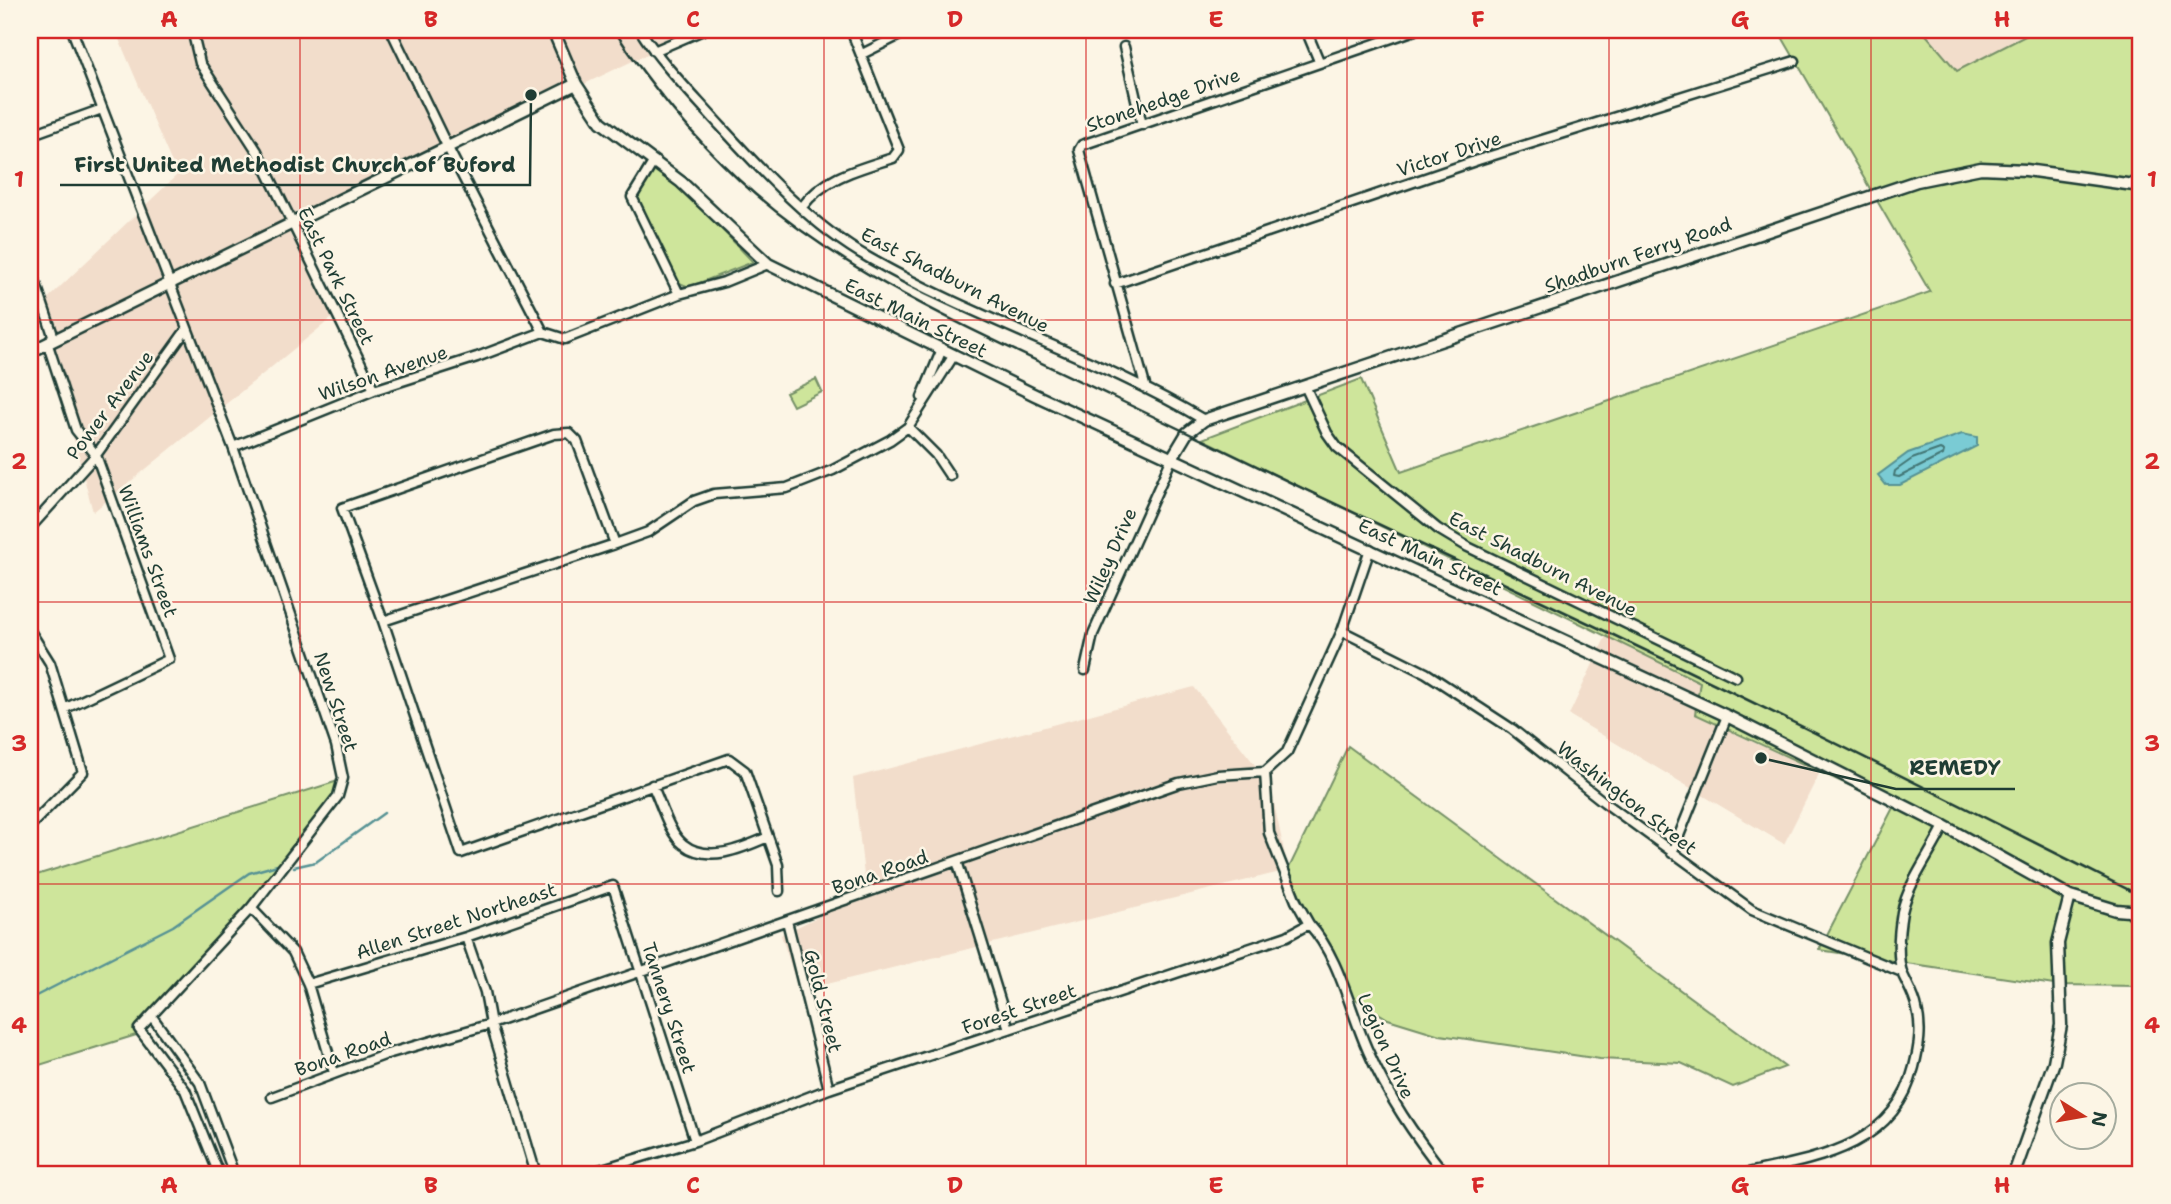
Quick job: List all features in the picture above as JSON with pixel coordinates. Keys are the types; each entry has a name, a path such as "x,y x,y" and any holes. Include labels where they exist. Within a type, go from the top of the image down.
{"street":[{"path":"72,30 170,285"},
{"name":"East Park Street","path":"198,30 194,38 200,63 257,151 374,390"},
{"path":"391,30 448,148 543,332 565,339 679,294 724,282 768,264"},
{"name":"East Main Street","path":"553,30 576,84 601,122 681,181 768,264 1172,458 1727,716 1944,826 2070,896 2116,910 2141,912"},
{"name":"East Shadburn Avenue","path":"640,30 654,51 748,157 802,208 867,258 1059,351 1146,389 1204,420"},
{"path":"654,51 703,30"},
{"path":"802,208 814,191 830,181 894,158 899,150 850,30"},
{"path":"862,54 911,30"},
{"path":"1306,30 1320,61"},
{"name":"Stonehedge Drive","path":"1146,389 1079,150 1082,145 1415,30"},
{"path":"1124,47 1142,125"},
{"name":"Victor Drive","path":"1115,284 1478,160 1794,61"},
{"path":"30,352 576,84"},
{"path":"30,135 102,109"},
{"path":"654,161 632,197 679,294"},
{"name":"Shadburn Ferry Road","path":"1172,458 1187,433 1204,420 1917,181 1992,169 2026,170 2141,187"},
{"name":"Williams Street","path":"30,266 53,335 48,345 76,430 96,455 169,659 66,708"},
{"name":"New Street","path":"170,285 233,447 336,745 343,778 338,796 251,908 153,1018 139,1029 185,1090 219,1174"},
{"name":"Power Avenue","path":"30,528 96,455 186,330"},
{"name":"Wilson Avenue","path":"233,447 374,390 477,357 543,332"},
{"path":"918,410 942,349"},
{"path":"383,621 615,544 648,531 694,501 714,494 787,488 833,470 890,440 908,427 954,355"},
{"name":"East Shadburn Avenue","path":"1306,388 1326,433 1337,447 1438,529 1468,547 1736,677"},
{"path":"908,427 936,455 950,476"},
{"path":"615,544 577,441 569,433 528,442 342,508 461,853 729,759 745,771 778,865 779,891"},
{"name":"Wiley Drive","path":"1085,670 1093,634 1172,458"},
{"path":"1309,923 1296,901 1269,832 1265,772 1287,752 1342,631 1370,549"},
{"path":"30,631 50,663 66,708 83,772 30,826"},
{"name":"Washington Street","path":"1342,631 1426,673 1512,729 1672,853 1752,910 1902,972"},
{"path":"1672,853 1727,716"},
{"name":"Bona Road","path":"272,1097 334,1073 491,1024 1179,783 1218,775 1265,772"},
{"path":"652,785 671,827 683,844 702,852 724,854 768,837"},
{"path":"1742,1174 1828,1154 1889,1120 1910,1083 1921,1036 1917,1008 1902,972 1900,938 1904,905 1944,826"},
{"path":"957,861 1009,1029"},
{"name":"Allen Street Northeast","path":"308,984 466,937 613,886"},
{"name":"Tannery Street","path":"613,886 695,1141"},
{"path":"2014,1174 2054,1062 2061,1025 2058,943 2070,896"},
{"path":"251,908 293,952 308,984 334,1073"},
{"name":"Gold Street","path":"787,921 829,1089"},
{"name":"Forest Street","path":"586,1174 695,1141 829,1089 1287,936 1309,923"},
{"name":"Legion Drive","path":"1309,923 1324,941 1368,1052 1402,1119 1445,1174"},
{"path":"466,937 485,992 491,1024 536,1174"},
{"path":"153,1018 200,1083 234,1174"}],"shaded area":[{"path":"115,30 698,30 285,226 338,313 93,512 39,307 177,175"},
{"path":"1922,30 2037,30 1957,72"},
{"path":"1606,636 1701,682 1738,735 1820,772 1784,844 1569,715"},
{"path":"1194,687 1270,784 1288,870 799,991 781,935 866,893 853,778"}],"green space":[{"path":"1778,30 1922,30 1957,71 2037,30 2141,30 2141,986 2054,985 1819,950 1894,806 1695,714 1700,682 1202,439 1361,379 1401,472 1930,292"},
{"path":"655,171 688,194 753,262 689,287 677,282 636,196 649,174"},
{"path":"816,379 822,392 793,406 786,393"},
{"path":"1348,746 1785,1067 1733,1087 1681,1063 1600,1059 1440,1035 1388,1019 1346,993 1288,870"},
{"path":"338,781 333,806 250,913 136,1035 30,1068 30,877"}],"water":[{"path":"1962,434 1977,437 1977,446 1900,485 1886,485 1878,475 1908,453"}],"waterway":[{"path":"294,867 316,862 384,813"},
{"path":"30,999 173,926 249,873 281,864"}],"railway":[{"path":"614,30 672,109 739,180 781,215 871,276 968,327 1831,741 2141,896"}],"place":[{"name":"First United Methodist Church of Buford","path":"531,95"},
{"name":"REMEDY","path":"1761,758"}]}
